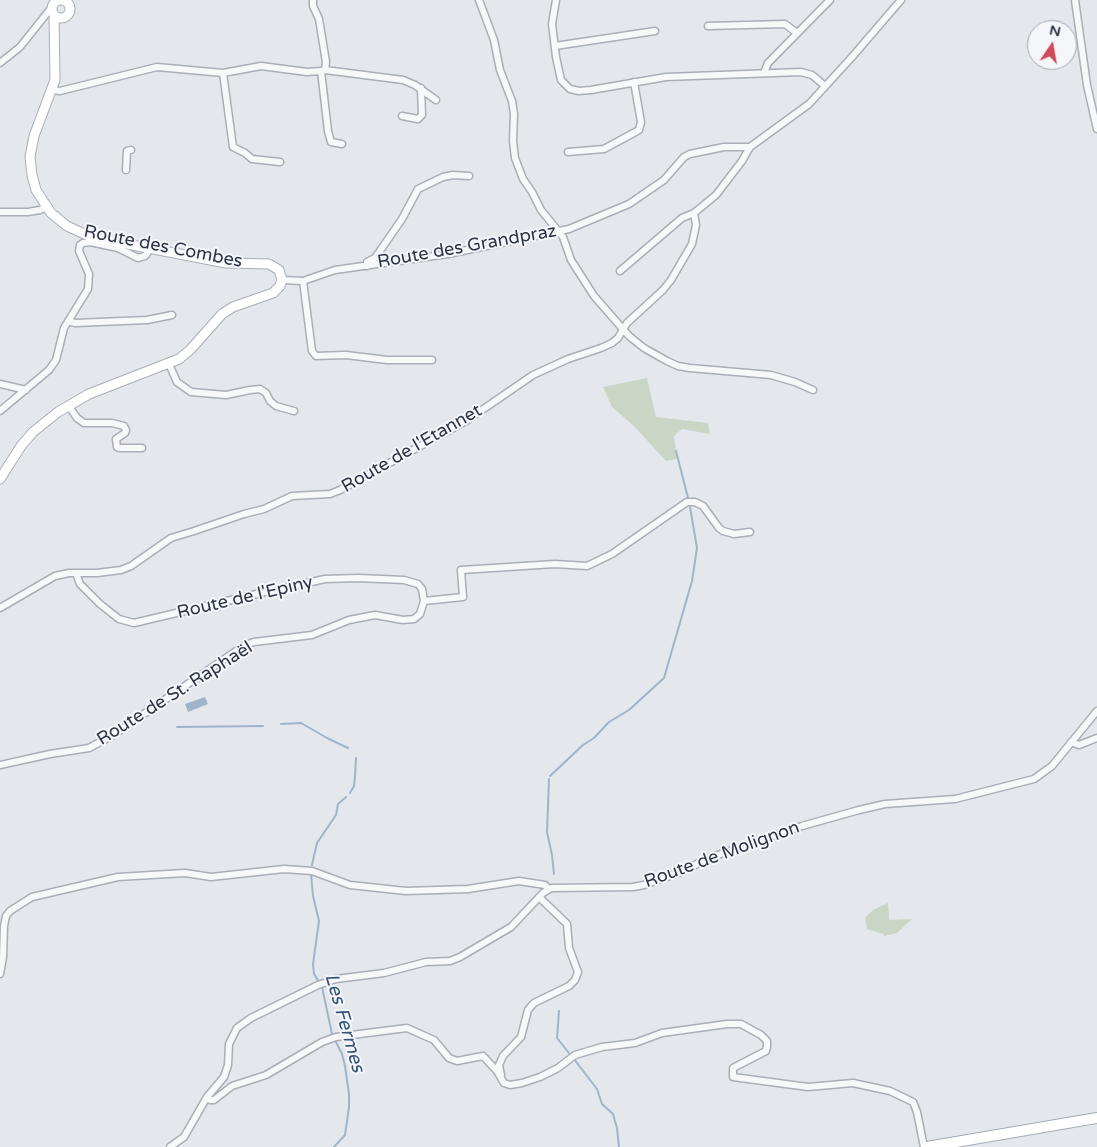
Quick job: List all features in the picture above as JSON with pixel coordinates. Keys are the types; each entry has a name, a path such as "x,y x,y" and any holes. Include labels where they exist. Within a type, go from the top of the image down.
{"main road":[{"path":"925,1147 1097,1118"}],"street":[{"path":"0,63 20,47 51,14 56,2 62,0 67,3 69,8"},
{"path":"313,0 326,62 323,70 328,131 331,142 342,144"},
{"path":"479,0 494,40 500,70 512,100 514,114 512,141 514,158 523,179 541,210 563,237 571,260 588,288 623,329 644,348 678,366 771,376 795,382 813,390"},
{"path":"556,0 552,24 555,46 561,80 570,89 584,91 666,77 805,72 812,74 825,86"},
{"path":"764,73 768,63 830,0"},
{"path":"620,271 682,218 694,213 716,195 742,161 750,147 809,104 901,0"},
{"path":"1075,0 1084,72 1097,129"},
{"path":"51,14 59,17 69,8"},
{"path":"54,35 58,24 69,8"},
{"name":"Route des Combes","path":"51,14 56,70 52,90 34,136 30,157 36,190 46,207 64,224 82,234 226,263 269,264 279,270 282,280"},
{"path":"708,26 785,24 797,33"},
{"path":"555,46 654,31"},
{"path":"52,90 60,91 156,67 222,73 261,66 307,72 323,70 396,78 421,88 436,100"},
{"path":"222,73 233,147 252,159 280,162"},
{"path":"568,152 604,149 639,130 641,122 634,82"},
{"path":"402,116 418,119 422,115 421,88"},
{"name":"Route des Grandpraz","path":"282,280 303,281 335,270 448,254 558,232 629,204 664,180 684,157 690,154 724,147 750,147"},
{"path":"126,170 127,151 131,150"},
{"path":"366,266 368,262 375,258 402,219 418,189 443,177 453,175 469,176"},
{"path":"0,212 28,212 46,207"},
{"name":"Route de l'Etannet","path":"0,608 55,576 121,570 130,566 170,538 264,509 292,496 330,494 340,490 466,421 533,374 612,343 618,338 631,318 663,290 671,280 692,244 696,225 694,213"},
{"path":"0,411 49,370 56,360 64,328 86,296 89,285 89,274 79,251 80,245 90,242 118,248 140,258 148,254 150,249"},
{"path":"0,479 17,451 33,432 68,405 94,392 169,364 186,353 222,314 233,307 273,293 280,286 282,280"},
{"path":"303,281 312,351 316,356 346,355 387,360 432,360"},
{"path":"68,321 75,323 101,320 147,320 172,315"},
{"path":"169,364 177,382 192,392 226,395 260,390 266,393 270,401 276,406 294,411"},
{"path":"0,384 26,390"},
{"path":"68,405 77,418 84,423 112,423 124,426 125,433 116,439 117,447 142,448"},
{"path":"424,601 462,597 461,570 555,564 588,566 612,554 687,502 695,502 702,506 723,531 734,534 750,532"},
{"name":"Route de l'Epiny","path":"76,573 80,584 100,604 119,619 134,624 325,579 404,580 418,584 422,589 424,601"},
{"name":"Route de St. Raphaël","path":"0,765 50,754 90,748 113,735 245,645 254,642 312,635 349,620 376,615 414,620 420,614 424,601"},
{"name":"Route de Molignon","path":"548,889 633,887 644,885 681,872 709,858 802,826 859,810 885,804 955,799 1034,779 1052,766 1097,711"},
{"path":"1071,742 1079,745 1097,738"},
{"path":"0,974 3,957 4,926 6,916 10,910 32,898 118,877 185,873 211,877 284,869 312,870 350,885 406,891 468,889 519,880 545,885 548,889 510,927 460,957 450,961 426,962 396,970 344,978 321,984 251,1018 237,1028 229,1044 227,1071 224,1077 207,1097 184,1137 170,1147"},
{"path":"504,1083 500,1065 503,1056 521,1037 528,1010 534,1003 569,986 575,980 578,972 569,948 567,924 539,897"},
{"path":"207,1097 210,1100 214,1100 232,1086 266,1075 322,1042 334,1038 407,1028 434,1040 449,1058 456,1061 483,1056 497,1071 504,1083 510,1085 540,1077 558,1068 575,1055 602,1048 635,1043 662,1033 727,1024 741,1024 761,1035 766,1041 767,1046 766,1051 733,1068 733,1078 808,1087 854,1083 890,1092 913,1102 918,1112 925,1147"}],"green space":[{"path":"647,378 656,417 708,423 710,434 682,429 674,436 677,459 666,461 634,426 612,407 603,387"},
{"path":"888,903 889,920 912,919 897,933 884,936 867,929 865,918 873,910"}],"water":[{"path":"205,697 208,704 188,712 185,704"}],"waterway":[{"path":"676,451 688,498"},
{"path":"550,776 583,745 594,738 609,722 629,710 664,678 692,581 697,548 690,507"},
{"name":"Les Fermes","path":"281,724 301,723 348,748"},
{"name":"Les Fermes","path":"177,727 263,726"},
{"name":"Les Fermes","path":"350,793 354,786 356,758"},
{"path":"549,779 547,832 554,874"},
{"name":"Les Fermes","path":"312,865 317,843 336,815 338,804 346,797"},
{"name":"Les Fermes","path":"311,874 313,896 319,921 313,964 314,974 322,987 332,1034 342,1054 349,1094 345,1135 334,1147"},
{"path":"559,1011 557,1038 569,1053"},
{"path":"574,1059 597,1089 602,1104 613,1114 619,1147"}]}
